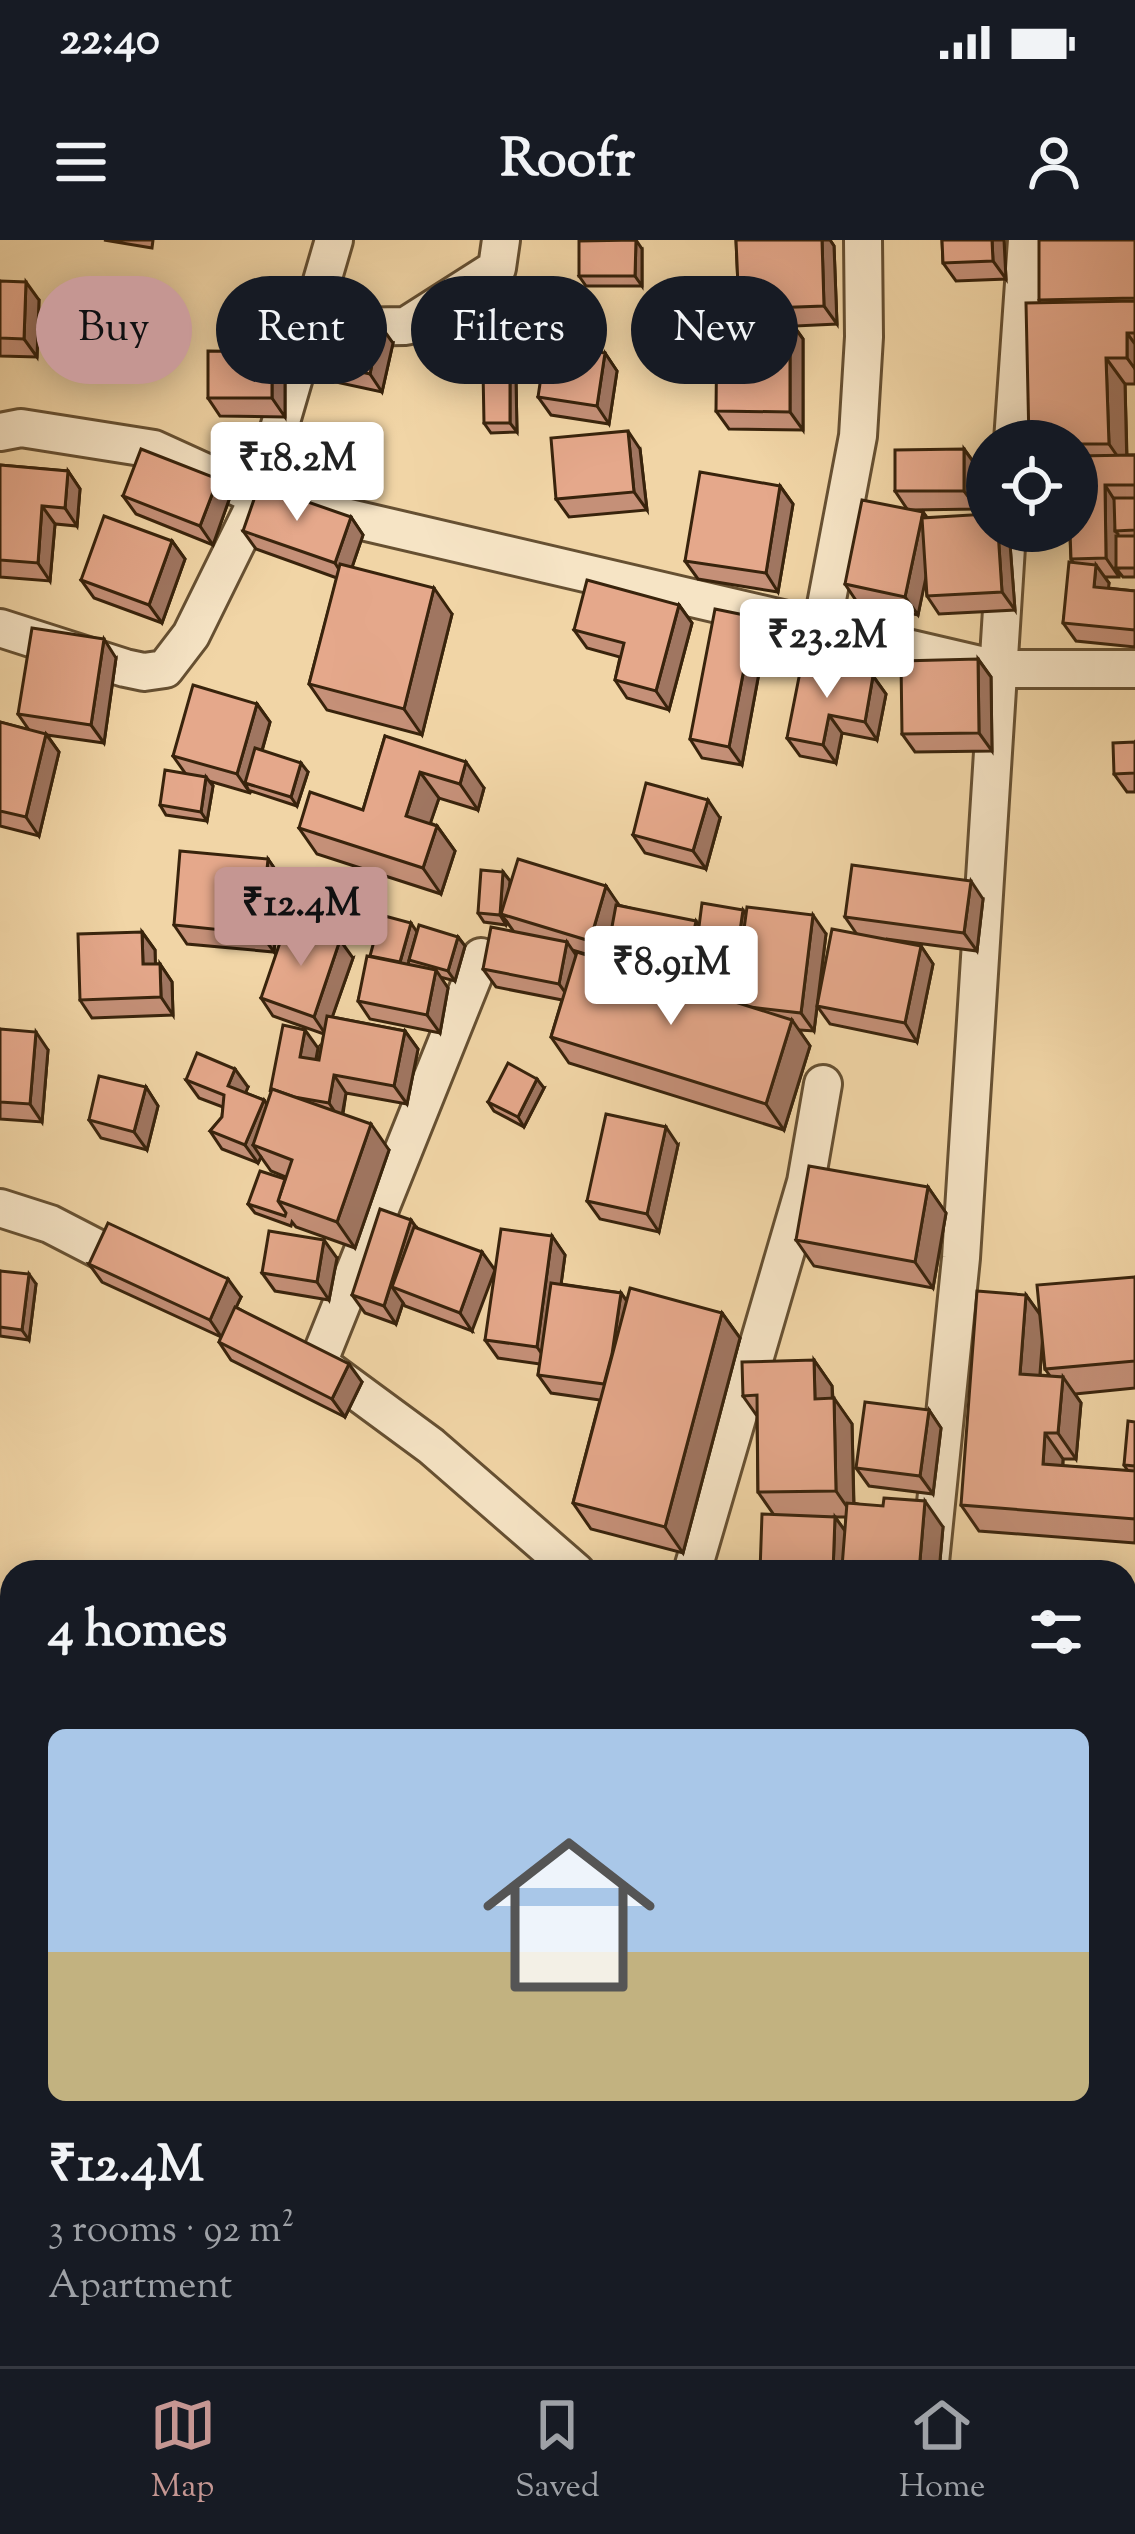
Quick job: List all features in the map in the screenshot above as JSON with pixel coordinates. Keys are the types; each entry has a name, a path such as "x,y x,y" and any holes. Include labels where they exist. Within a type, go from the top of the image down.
{"street":[{"path":"323,276 334,240"},
{"path":"387,326 406,326 497,268 501,240"},
{"path":"822,626 858,436 863,240"},
{"path":"1014,420 1027,240"},
{"path":"0,628 124,668 164,669 191,635 259,497 292,384"},
{"path":"0,432 21,428 154,449 259,497 997,669 1135,669"},
{"path":"930,1560 961,1258 1005,552"},
{"path":"481,957 307,1357 431,1446 562,1560"},
{"path":"696,1560 806,1182 824,1084"},
{"path":"0,1208 50,1224 173,1288"}],"building":[{"path":"636,240 635,276 579,276 579,241"},
{"path":"736,240 822,240 824,306 798,307 798,276 738,276"},
{"path":"942,240 992,240 993,261 943,263"},
{"path":"1039,240 1135,240 1135,298 1039,300"},
{"path":"0,281 26,282 24,339 0,338"},
{"path":"1135,301 1135,333 1127,333 1127,358 1106,358 1109,444 1098,444 1098,420 1029,420 1026,303"},
{"path":"208,351 216,351 216,384 272,384 272,398 208,398"},
{"path":"483,384 510,384 510,423 484,423"},
{"path":"540,384 600,384 597,406 538,397"},
{"path":"716,384 790,384 790,412 716,411"},
{"path":"628,431 634,492 556,499 551,438"},
{"path":"141,449 218,479 200,526 123,496"},
{"path":"964,449 964,491 895,491 895,450"},
{"path":"1135,455 1135,485 1105,485 1106,558 1071,559 1071,552 1098,552 1098,456"},
{"path":"0,465 68,471 65,508 42,506 38,563 0,560"},
{"path":"700,472 780,486 766,573 685,561"},
{"path":"259,485 351,517 335,563 243,531"},
{"path":"1114,498 1135,498 1135,530 1115,531"},
{"path":"862,500 923,512 905,597 845,584"},
{"path":"966,515 966,552 999,552 1002,592 927,596 922,518"},
{"path":"104,516 172,541 149,605 81,580"},
{"path":"1116,536 1135,536 1135,568 1116,568"},
{"path":"1069,562 1096,565 1094,587 1135,591 1135,630 1063,623"},
{"path":"340,564 434,588 404,709 309,684"},
{"path":"587,580 679,605 656,691 615,680 624,643 574,630"},
{"path":"715,609 754,617 729,747 690,739"},
{"path":"32,628 104,639 91,725 18,714"},
{"path":"978,659 979,733 902,734 901,661"},
{"path":"802,662 873,676 865,722 829,715 823,745 787,738"},
{"path":"193,685 257,704 237,774 173,756"},
{"path":"0,722 46,734 26,817 0,811"},
{"path":"385,736 466,762 460,784 420,772 406,816 437,826 423,868 299,828 310,792 363,810"},
{"path":"1135,742 1135,773 1114,774 1113,743"},
{"path":"255,748 301,763 291,797 245,783"},
{"path":"165,770 206,777 201,812 160,805"},
{"path":"646,783 708,800 693,851 633,835"},
{"path":"180,851 268,859 261,934 174,925"},
{"path":"518,859 606,886 590,941 501,914"},
{"path":"852,865 971,881 964,933 845,917"},
{"path":"481,870 503,872 500,915 478,913"},
{"path":"702,903 743,910 732,987 692,981"},
{"path":"616,905 696,921 686,970 607,954"},
{"path":"747,907 813,915 801,1013 734,1002"},
{"path":"381,915 411,923 400,962 370,956"},
{"path":"287,922 340,940 314,1017 261,998"},
{"path":"419,925 458,937 448,971 409,960"},
{"path":"491,927 567,942 559,984 483,969"},
{"path":"832,929 921,946 905,1023 817,1006"},
{"path":"142,932 143,964 160,964 161,997 80,1000 78,934"},
{"path":"577,952 792,1020 766,1104 551,1037"},
{"path":"367,956 436,970 427,1015 358,1001"},
{"path":"327,1016 405,1031 394,1086 334,1075 329,1103 270,1092 283,1025 305,1030 300,1057 319,1060"},
{"path":"0,1029 36,1032 30,1104 0,1102"},
{"path":"197,1053 235,1069 228,1086 264,1100 245,1145 210,1131 222,1117 224,1095 186,1080"},
{"path":"508,1063 537,1079 518,1117 488,1102"},
{"path":"99,1076 146,1087 134,1132 89,1120"},
{"path":"272,1089 371,1124 337,1222 278,1201 292,1160 253,1145"},
{"path":"606,1114 666,1127 647,1214 587,1201"},
{"path":"809,1166 928,1187 915,1262 796,1240"},
{"path":"260,1171 285,1179 278,1201 285,1216 248,1204"},
{"path":"380,1209 411,1220 384,1306 352,1295"},
{"path":"108,1223 228,1279 210,1320 89,1264"},
{"path":"414,1227 482,1252 460,1313 392,1287"},
{"path":"501,1229 552,1236 537,1347 485,1340"},
{"path":"269,1231 324,1240 317,1282 262,1273"},
{"path":"0,1271 29,1274 22,1330 0,1327"},
{"path":"1135,1277 1135,1361 1045,1369 1037,1285"},
{"path":"551,1283 621,1293 604,1384 538,1375"},
{"path":"630,1288 722,1313 665,1527 573,1503"},
{"path":"977,1291 1026,1295 1020,1374 1063,1377 1058,1433 1045,1433 1043,1464 1135,1471 1135,1519 961,1505"},
{"path":"235,1307 349,1364 332,1399 219,1342"},
{"path":"814,1360 815,1399 834,1398 836,1491 758,1492 757,1395 743,1396 742,1362"},
{"path":"865,1402 929,1410 920,1476 856,1468"},
{"path":"1128,1421 1135,1422 1135,1466 1124,1465"},
{"path":"884,1498 925,1501 920,1560 843,1560 847,1503 883,1506"},
{"path":"762,1514 835,1517 833,1560 760,1560"}]}
